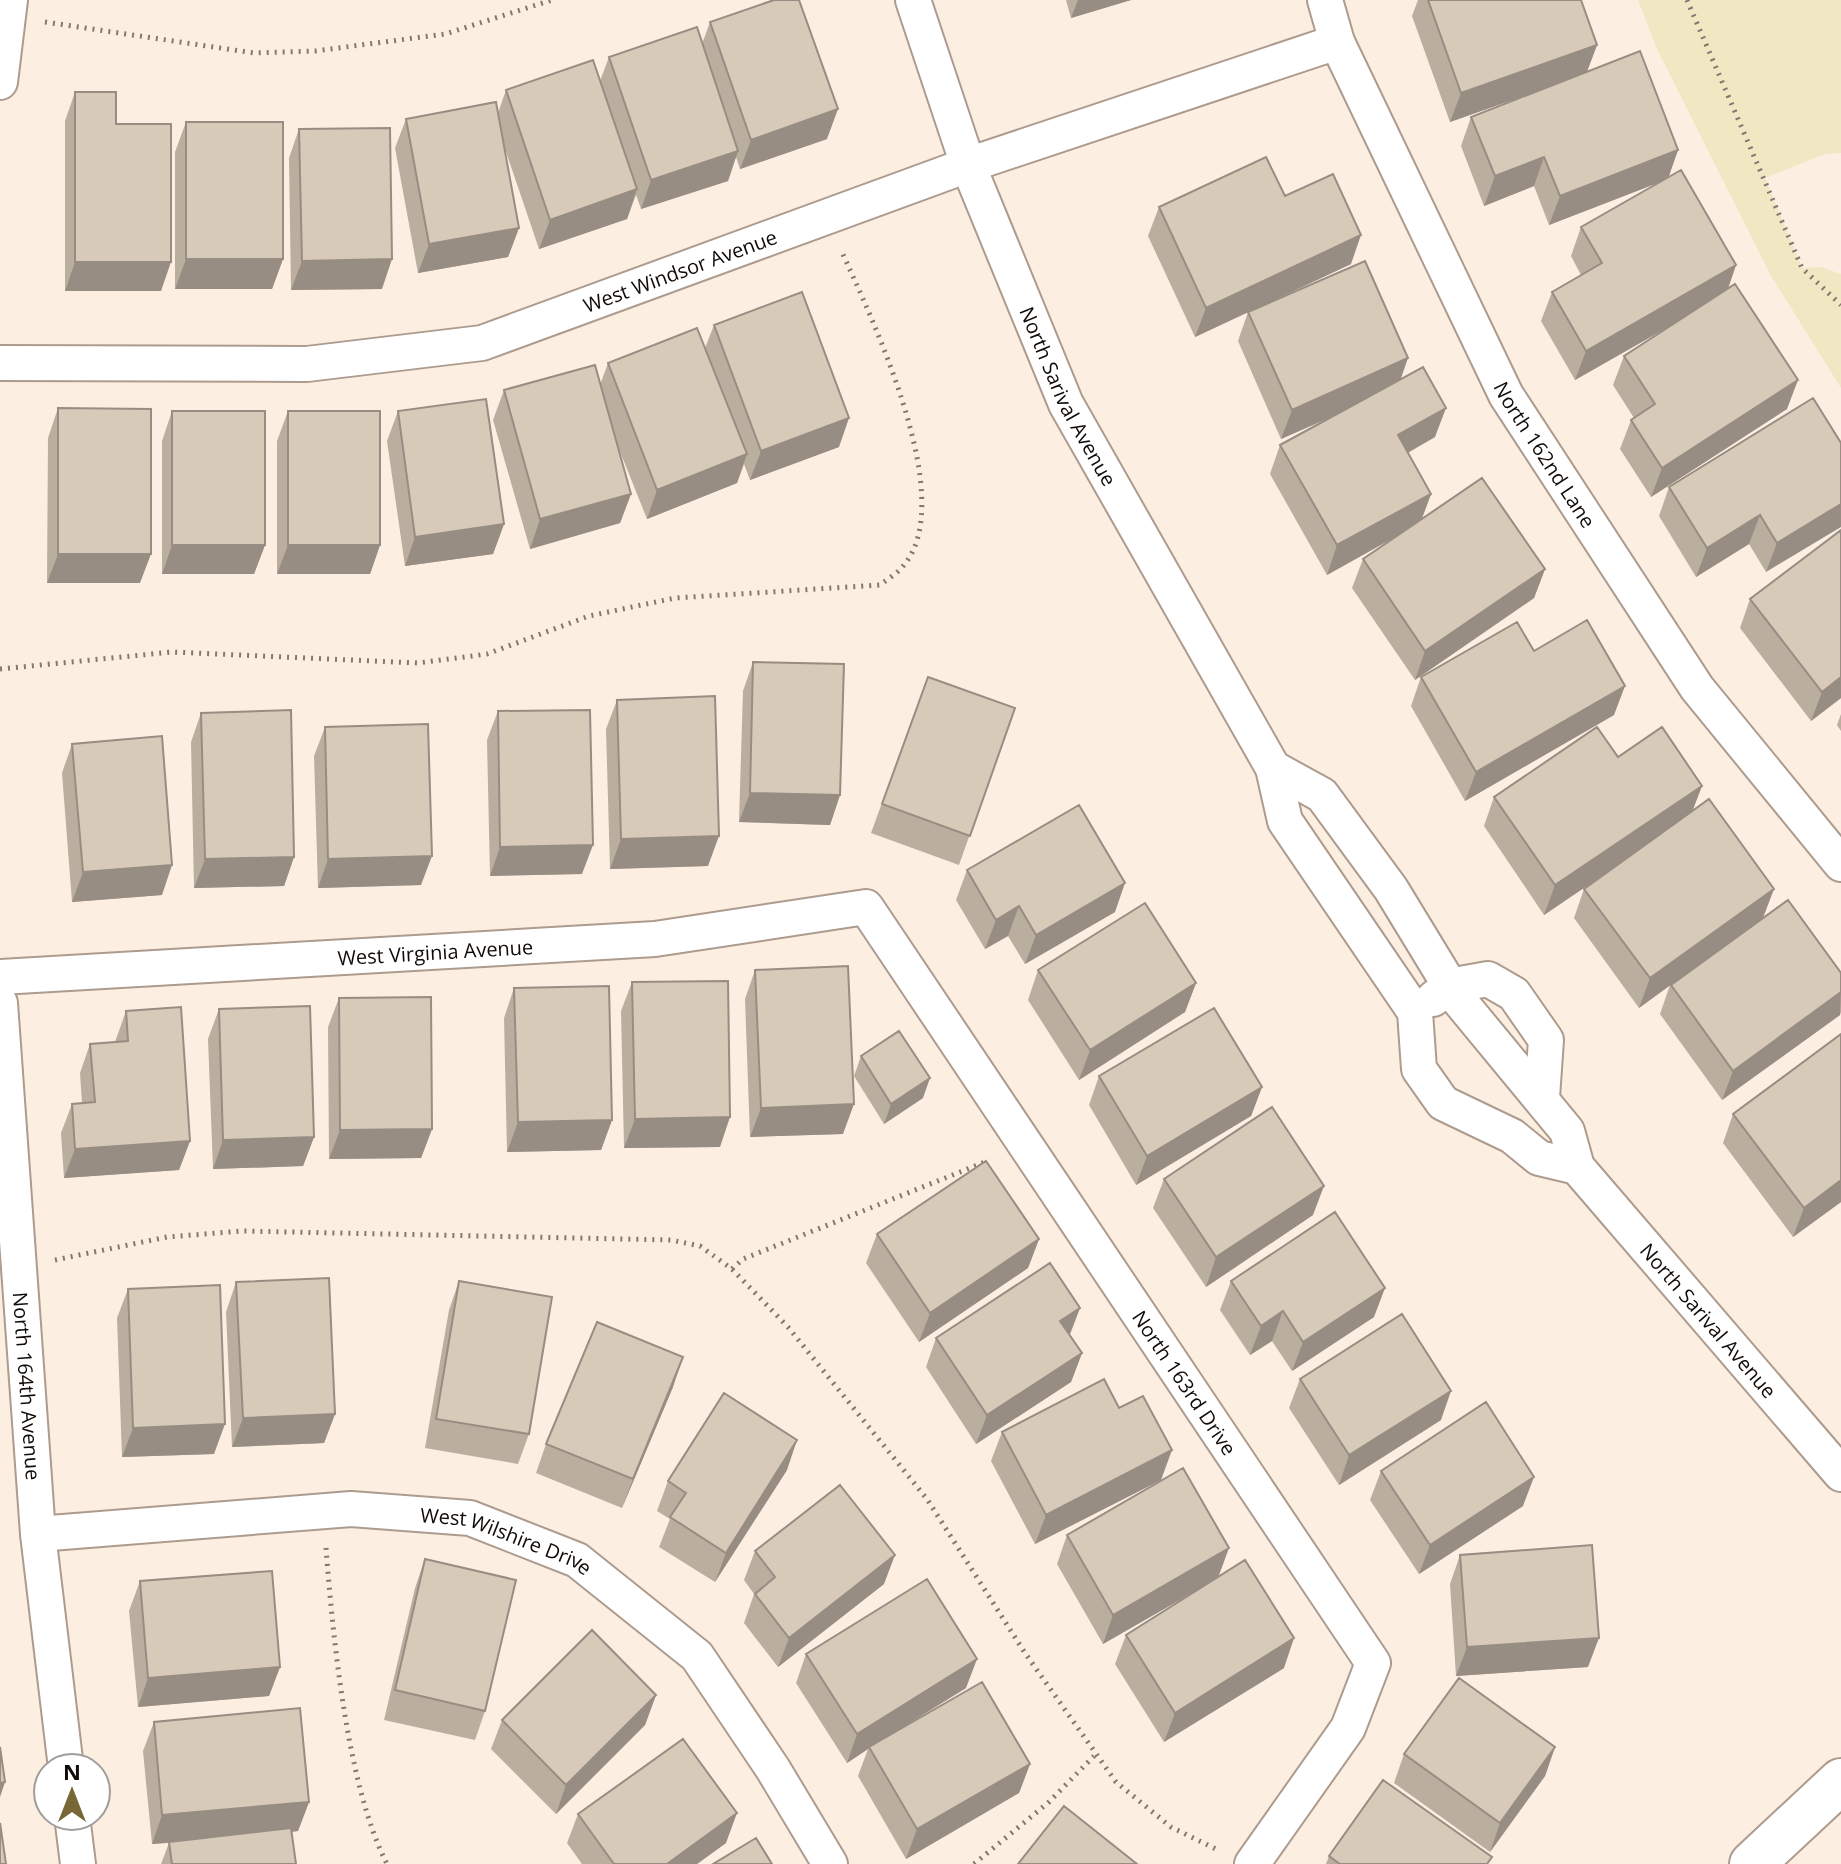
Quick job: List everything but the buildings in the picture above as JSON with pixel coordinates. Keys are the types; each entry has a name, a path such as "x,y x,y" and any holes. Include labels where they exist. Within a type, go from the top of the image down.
{"main road":[{"path":"1752,1864 1841,1781"}],"street":[{"name":"North Sarival Avenue","path":"913,0 968,165 1066,404 1273,768 1285,821 1415,1012 1419,1069 1443,1103 1512,1136 1539,1158 1577,1167"},
{"name":"North 162nd Lane","path":"1325,0 1337,42 1506,395 1697,688 1841,864"},
{"path":"0,82 8,8"},
{"name":"West Windsor Avenue","path":"0,363 307,364 482,343 968,165 1337,42"},
{"name":"North Sarival Avenue","path":"1273,768 1322,795 1391,889 1449,986 1567,1131 1577,1167 1841,1474"},
{"path":"1352,917 1391,889"},
{"name":"West Virginia Avenue","path":"0,977 655,939 866,907"},
{"name":"North 163rd Drive","path":"866,907 1373,1663 1348,1728 1239,1859"},
{"path":"1415,1012 1449,986 1488,979 1514,994 1546,1040 1542,1097"},
{"name":"North 164th Avenue","path":"0,1003 38,1534 64,1752"},
{"name":"West Wilshire Drive","path":"38,1534 351,1509 470,1518 577,1560 697,1656 773,1769 830,1864"},
{"path":"74,1832 78,1864"}],"path":[{"path":"8,8 254,53 315,51 445,34 552,0"},
{"path":"1687,0 1802,268 1841,305"},
{"path":"0,669 172,652 418,663 487,654 589,616 675,598 880,585 905,565 918,534 923,486 915,441 897,387 826,217"},
{"path":"732,1269 743,1259 781,1243 966,1173 1022,1139"},
{"path":"19,1263 49,1261 167,1237 242,1231 671,1240 700,1246 732,1269 788,1327 927,1499 1094,1756 1141,1805 1171,1827 1239,1859"},
{"path":"322,1511 347,1712 360,1782 387,1864"},
{"path":"974,1864 1049,1802 1094,1756"}],"sand":[{"path":"1638,0 1841,0 1841,153 1825,154 1765,178 1802,268 1821,267 1841,274 1841,388 1770,274 1657,49"}]}
